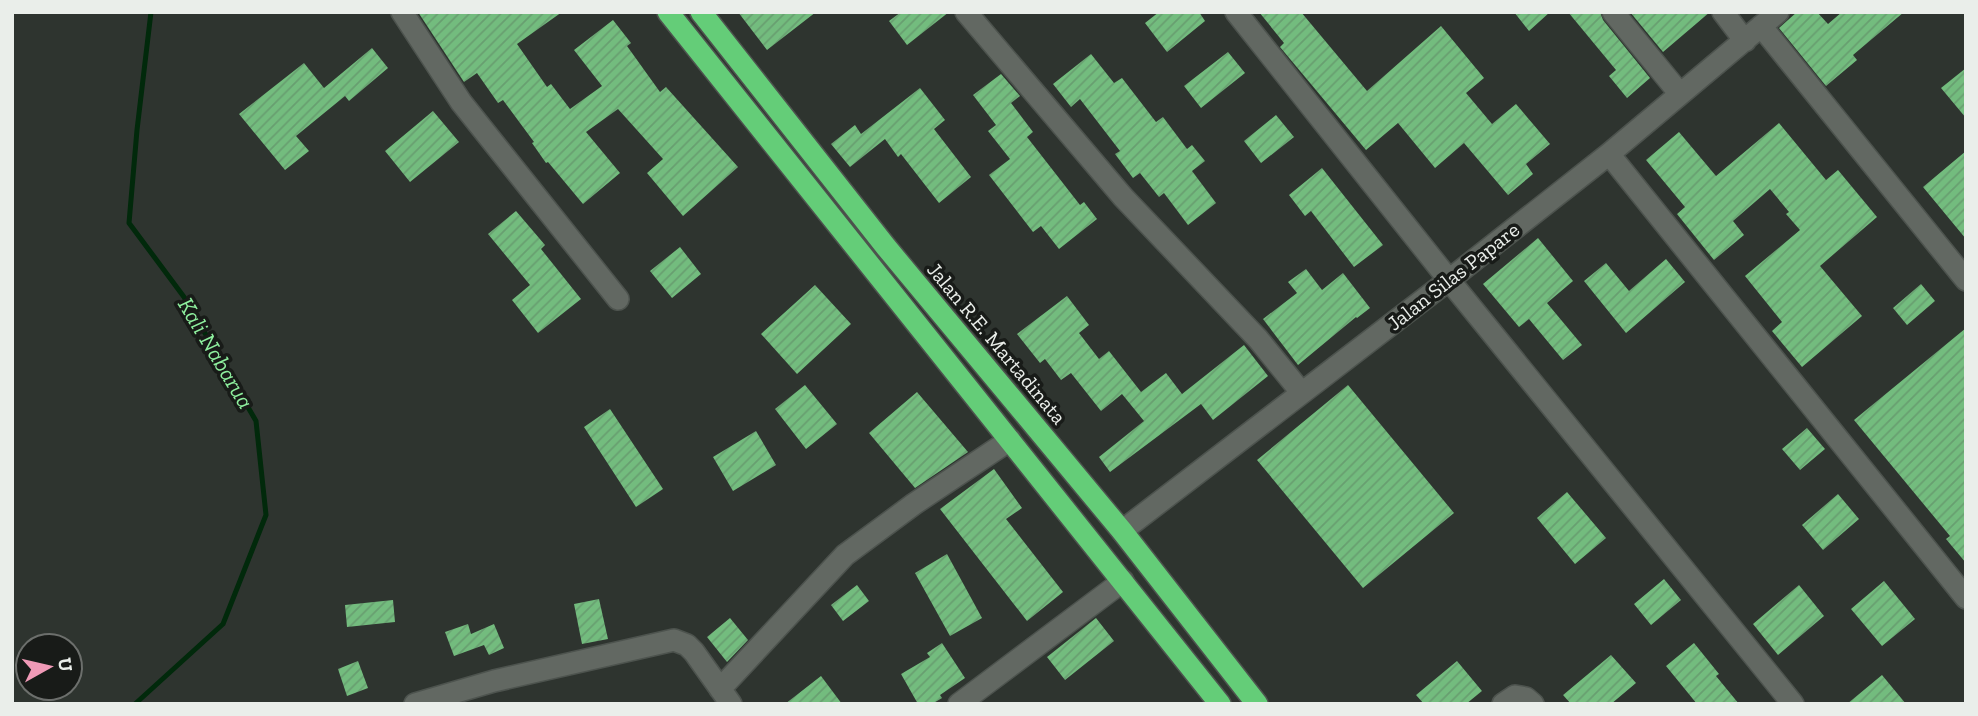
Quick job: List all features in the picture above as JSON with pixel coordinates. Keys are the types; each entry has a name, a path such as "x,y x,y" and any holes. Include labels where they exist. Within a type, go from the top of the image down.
{"highway":[{"path":"668,12 1220,704"},
{"name":"Jalan R.E. Martadinata","path":"701,12 886,247 1122,531 1257,704"},
{"path":"708,62 727,46"}],"street":[{"path":"402,12 461,102 618,299"},
{"path":"967,12 1123,197 1258,339 1301,392"},
{"path":"1236,12 1449,280 1793,704"},
{"path":"1613,12 1680,94"},
{"path":"1723,12 1745,41"},
{"name":"Jalan Silas Papare","path":"1122,531 1609,154 1778,12"},
{"path":"1762,26 1966,279"},
{"path":"1609,154 1966,598"},
{"path":"415,704 494,681 674,640 694,652 725,696 833,565 860,542 1010,440"},
{"path":"959,704 1123,581"},
{"path":"1503,704 1515,696 1526,698 1533,704"}],"building":[{"path":"418,12 562,12 517,44 547,87 551,84 570,109 602,86 574,50 613,20 631,43 627,46 660,92 666,87 738,167 683,216 647,173 663,159 618,109 586,132 620,173 583,204 548,162 546,163 503,100 498,103 477,73 464,82"},
{"path":"738,12 816,12 767,50"},
{"path":"901,12 949,12 907,45 889,21"},
{"path":"1159,12 1199,12 1205,21 1167,52 1145,23"},
{"path":"1259,12 1301,12 1367,91 1441,26 1484,78 1466,93 1492,124 1516,104 1550,144 1526,164 1533,174 1508,195 1464,143 1435,168 1398,123 1366,150 1280,47 1284,43"},
{"path":"1514,12 1550,12 1529,31"},
{"path":"1568,12 1600,12 1603,20 1650,78 1627,98 1609,76 1616,70"},
{"path":"1630,12 1710,12 1663,52"},
{"path":"1797,12 1817,12 1828,24 1842,12 1904,12 1853,55 1857,60 1826,86 1779,28"},
{"path":"372,48 388,68 349,101 345,96 296,136 309,151 285,170 239,114 304,63 324,88"},
{"path":"1228,52 1245,73 1201,108 1184,86"},
{"path":"1091,54 1114,83 1122,78 1156,122 1163,117 1187,149 1192,145 1205,161 1192,171 1216,203 1188,225 1164,193 1159,197 1140,173 1133,178 1115,154 1120,151 1080,99 1071,107 1053,84"},
{"path":"1966,68 1966,118 1941,88"},
{"path":"1001,74 1020,96 1011,103 1033,132 1027,137 1080,205 1084,202 1097,219 1059,249 1041,226 1033,232 989,175 1010,159 988,131 996,125 973,95"},
{"path":"920,88 945,120 934,129 971,177 939,203 901,154 898,157 885,139 850,167 831,144 855,125 861,134"},
{"path":"433,111 459,142 410,182 385,151"},
{"path":"1276,115 1294,137 1261,163 1244,141"},
{"path":"1779,123 1826,180 1838,170 1877,217 1820,266 1862,316 1802,367 1772,331 1782,322 1745,276 1800,230 1786,214 1789,212 1770,189 1733,221 1744,235 1714,260 1677,214 1685,207 1646,160 1679,132 1716,176"},
{"path":"1966,151 1966,239 1923,187"},
{"path":"1322,168 1383,245 1354,267 1311,211 1305,216 1289,195"},
{"path":"516,211 545,245 541,249 581,299 538,333 512,300 530,285 488,234"},
{"path":"1538,238 1573,281 1547,303 1582,345 1563,360 1529,319 1519,327 1483,284"},
{"path":"680,247 701,274 672,298 650,271"},
{"path":"1666,259 1685,282 1626,333 1584,281 1606,263 1629,291"},
{"path":"1306,269 1322,290 1343,273 1370,308 1298,365 1263,319 1297,293 1288,282"},
{"path":"1921,284 1935,301 1907,325 1893,308"},
{"path":"815,285 851,324 797,374 761,334"},
{"path":"1067,296 1089,325 1079,333 1099,359 1109,351 1141,392 1166,373 1182,394 1244,345 1268,376 1213,420 1201,404 1110,472 1099,457 1144,421 1122,394 1101,411 1071,373 1061,380 1045,359 1040,363 1017,334"},
{"path":"1966,328 1966,563 1946,539 1950,536 1854,420"},
{"path":"805,385 837,424 806,449 775,409"},
{"path":"1348,385 1454,513 1363,588 1257,460"},
{"path":"917,392 968,452 915,488 869,433"},
{"path":"610,409 663,489 636,507 584,427"},
{"path":"1807,428 1825,449 1800,470 1782,449"},
{"path":"756,431 776,465 733,491 713,457"},
{"path":"994,469 1022,508 1006,519 1063,592 1027,621 940,509"},
{"path":"1567,492 1606,538 1575,564 1537,518"},
{"path":"1838,494 1859,519 1823,550 1802,525"},
{"path":"947,554 982,618 950,636 915,573"},
{"path":"1664,579 1681,600 1651,625 1634,604"},
{"path":"1884,581 1915,619 1882,646 1851,609"},
{"path":"857,585 869,601 843,621 831,605"},
{"path":"1799,585 1824,616 1778,655 1753,624"},
{"path":"599,599 608,639 582,644 574,604"},
{"path":"393,600 395,622 347,627 345,605"},
{"path":"730,618 748,640 727,662 707,637"},
{"path":"1096,618 1114,641 1065,680 1047,657"},
{"path":"468,624 471,634 494,624 504,648 489,655 484,645 454,656 445,632"},
{"path":"942,643 965,678 940,695 942,698 932,704 918,704 901,674 930,657 927,653"},
{"path":"1694,643 1739,704 1697,704 1666,666"},
{"path":"1611,655 1636,683 1611,704 1571,704 1563,695"},
{"path":"358,661 368,688 347,696 338,669"},
{"path":"1457,661 1482,691 1466,704 1424,704 1416,695"},
{"path":"1882,675 1906,704 1847,704"},
{"path":"821,676 842,704 785,704"}],"waterway":[{"name":"Kali Nabarua","path":"135,704 223,624 266,515 256,421 184,297 129,223 151,12"}]}
